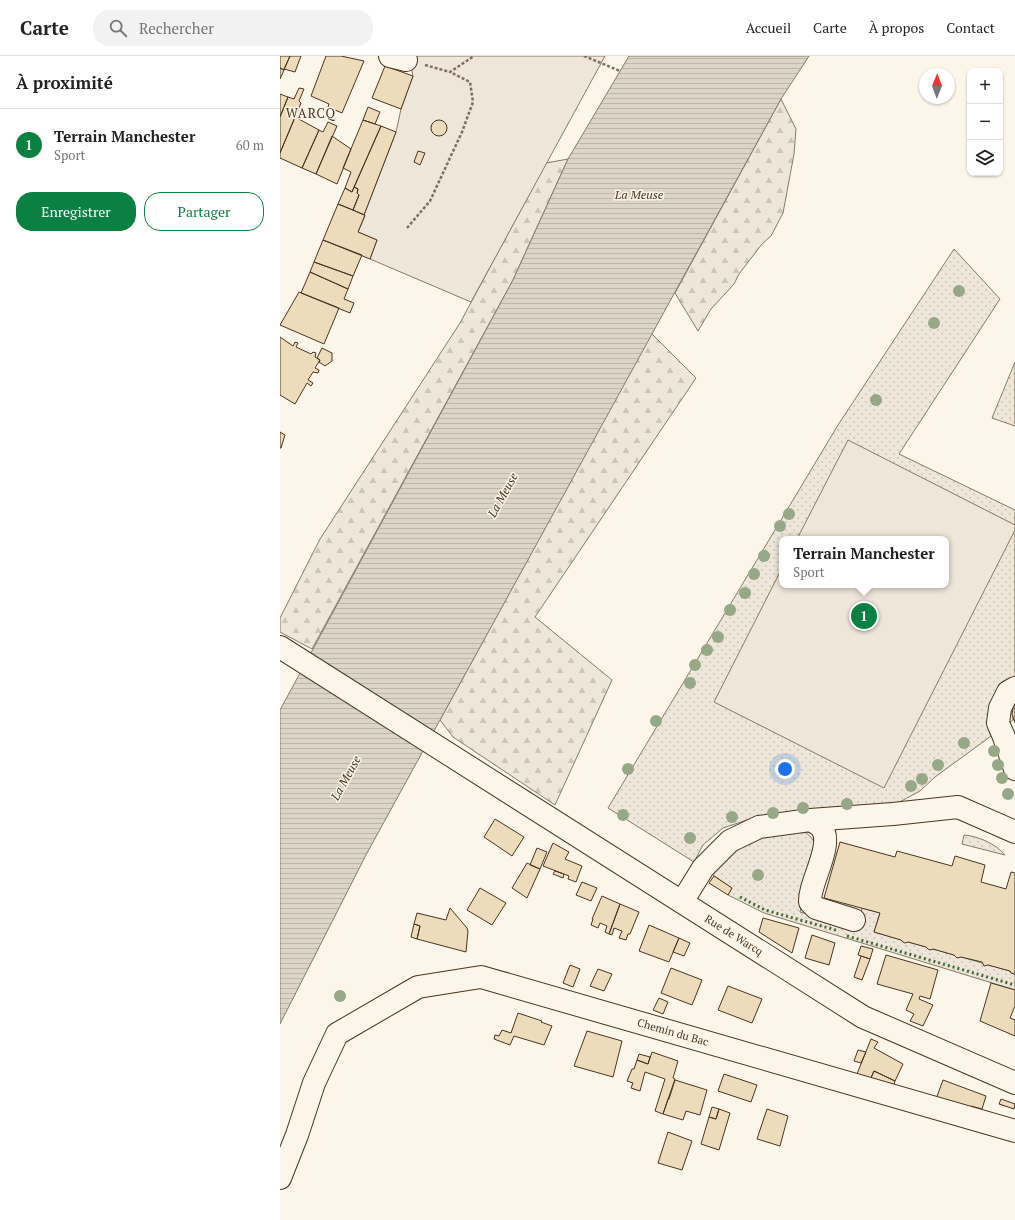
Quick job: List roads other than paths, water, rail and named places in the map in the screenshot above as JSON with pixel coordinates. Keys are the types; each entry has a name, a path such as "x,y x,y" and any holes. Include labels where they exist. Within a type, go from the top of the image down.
{"street":[{"name":"Rue de Warcq","path":"285,650 863,1017 1015,1083"},
{"path":"1015,688 1008,692 1000,708 998,723 1015,769"},
{"path":"682,902 703,868 730,841 759,827 810,820 893,814 958,807 1015,832"},
{"path":"810,820 820,826 825,834 825,847 810,895 810,902 816,908 854,920"},
{"name":"Chemin du Bac","path":"280,1178 297,1135 314,1083 337,1034 418,987 481,977 1015,1131"}],"water":[{"name":"La Meuse","path":"629,56 809,56 781,99 367,853 280,1024 280,710 513,280 568,159"}],"place":[{"name":"Terrain Manchester","path":"864,616"}],"district":[{"name":"WARCQ","path":"311,113"}]}
